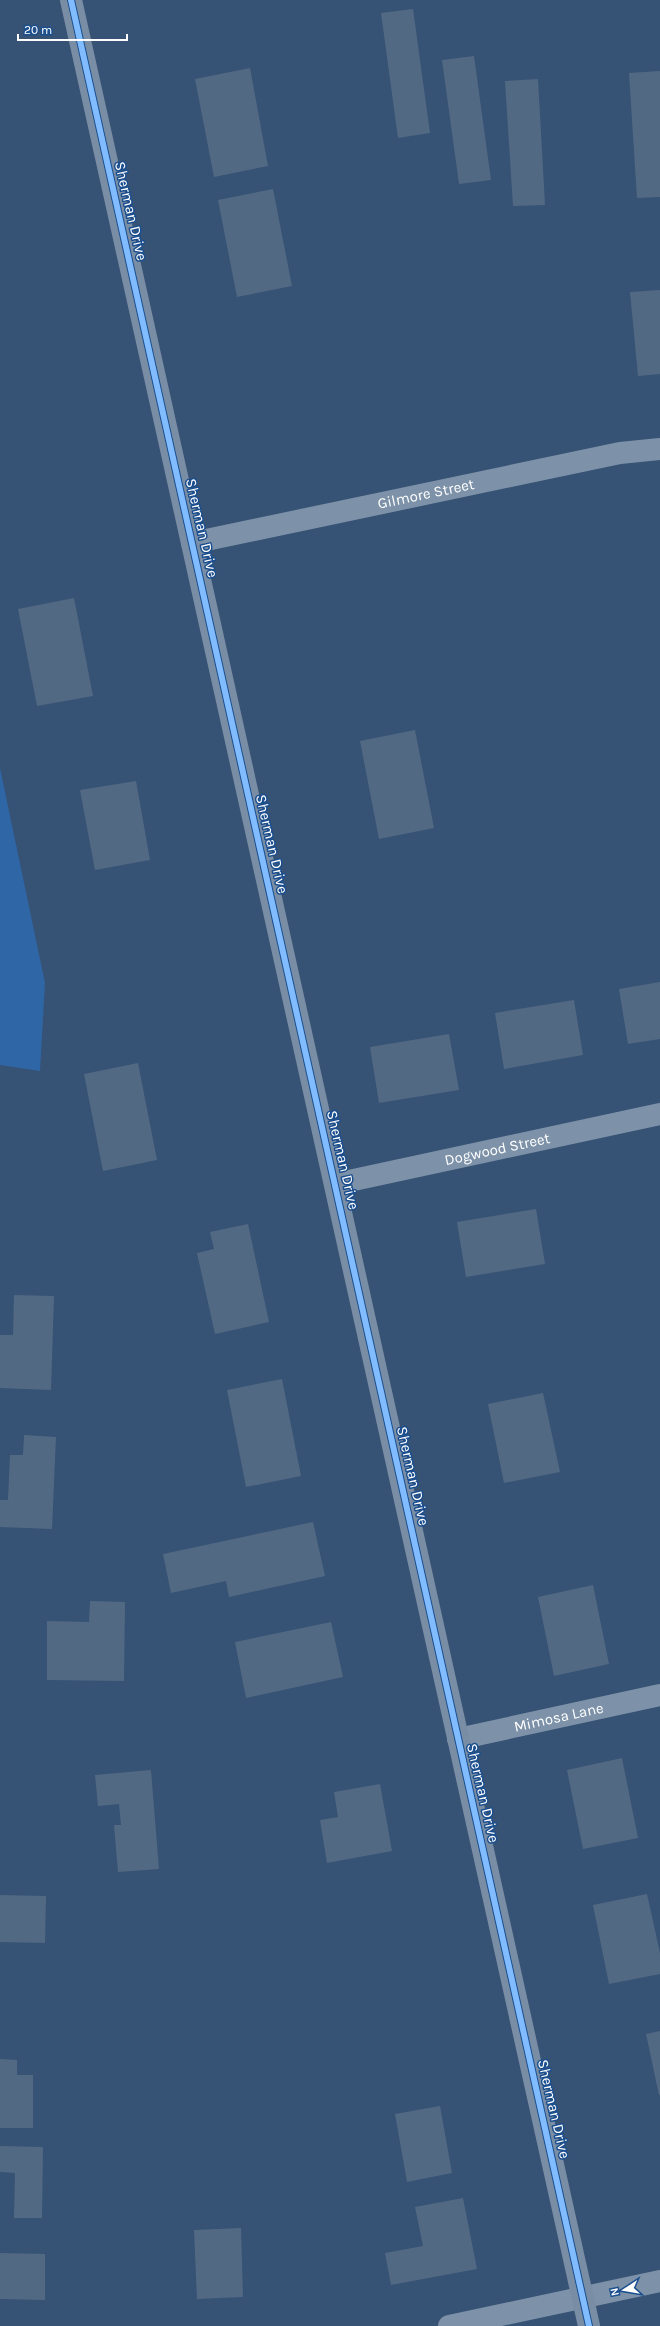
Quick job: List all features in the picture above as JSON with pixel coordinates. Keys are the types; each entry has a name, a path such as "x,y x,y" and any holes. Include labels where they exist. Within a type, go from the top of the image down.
{"street":[{"name":"Sherman Drive","path":"71,0 589,2326"},
{"name":"Gilmore Street","path":"192,543 620,453 660,449"},
{"name":"Dogwood Street","path":"335,1184 660,1114"},
{"name":"Mimosa Lane","path":"458,1739 660,1695"},
{"path":"449,2326 660,2281"}],"shaded area":[{"path":"0,768 45,983 40,1071 0,1065"}],"building":[{"path":"413,9 430,133 398,138 381,13"},
{"path":"474,56 491,180 459,184 442,60"},
{"path":"250,68 268,166 214,177 195,79"},
{"path":"660,71 660,197 637,198 629,73"},
{"path":"538,79 545,205 513,206 505,81"},
{"path":"273,189 292,286 237,297 218,200"},
{"path":"660,290 660,374 638,376 630,292"},
{"path":"74,598 93,696 37,706 18,609"},
{"path":"415,730 434,828 379,839 360,741"},
{"path":"136,781 150,860 95,870 80,790"},
{"path":"660,982 660,1039 628,1044 619,989"},
{"path":"574,1000 583,1055 504,1069 495,1013"},
{"path":"449,1034 459,1090 379,1103 370,1047"},
{"path":"138,1063 157,1160 103,1171 84,1074"},
{"path":"536,1209 545,1264 466,1277 457,1222"},
{"path":"248,1224 269,1322 215,1334 197,1253 214,1249 210,1232"},
{"path":"14,1295 54,1296 51,1390 0,1388 0,1335 13,1335"},
{"path":"282,1379 301,1476 246,1487 227,1390"},
{"path":"543,1393 560,1472 504,1483 488,1404"},
{"path":"24,1435 56,1437 52,1529 0,1527 0,1500 8,1500 10,1455 23,1455"},
{"path":"313,1522 325,1576 229,1597 226,1581 171,1593 163,1554"},
{"path":"593,1585 609,1664 554,1676 538,1597"},
{"path":"90,1601 125,1602 124,1681 47,1680 47,1621 89,1622"},
{"path":"331,1622 343,1677 246,1698 235,1642"},
{"path":"622,1758 638,1838 583,1849 567,1770"},
{"path":"151,1770 159,1869 118,1872 114,1825 121,1825 119,1804 98,1806 95,1775"},
{"path":"380,1784 392,1851 327,1863 320,1820 338,1817 334,1792"},
{"path":"647,1894 660,1953 660,1974 609,1984 593,1905"},
{"path":"0,1895 46,1896 45,1943 0,1942"},
{"path":"660,2031 660,2095 659,2095 646,2034"},
{"path":"0,2059 17,2060 17,2075 33,2075 33,2128 0,2128"},
{"path":"440,2106 452,2173 407,2182 395,2114"},
{"path":"0,2146 43,2147 42,2218 14,2218 15,2173 0,2172"},
{"path":"463,2198 477,2269 391,2285 385,2253 423,2246 415,2207"},
{"path":"241,2228 243,2297 197,2299 194,2230"},
{"path":"0,2253 45,2254 45,2300 0,2299"}],"cycle path":[{"path":"71,0 589,2326"}]}
